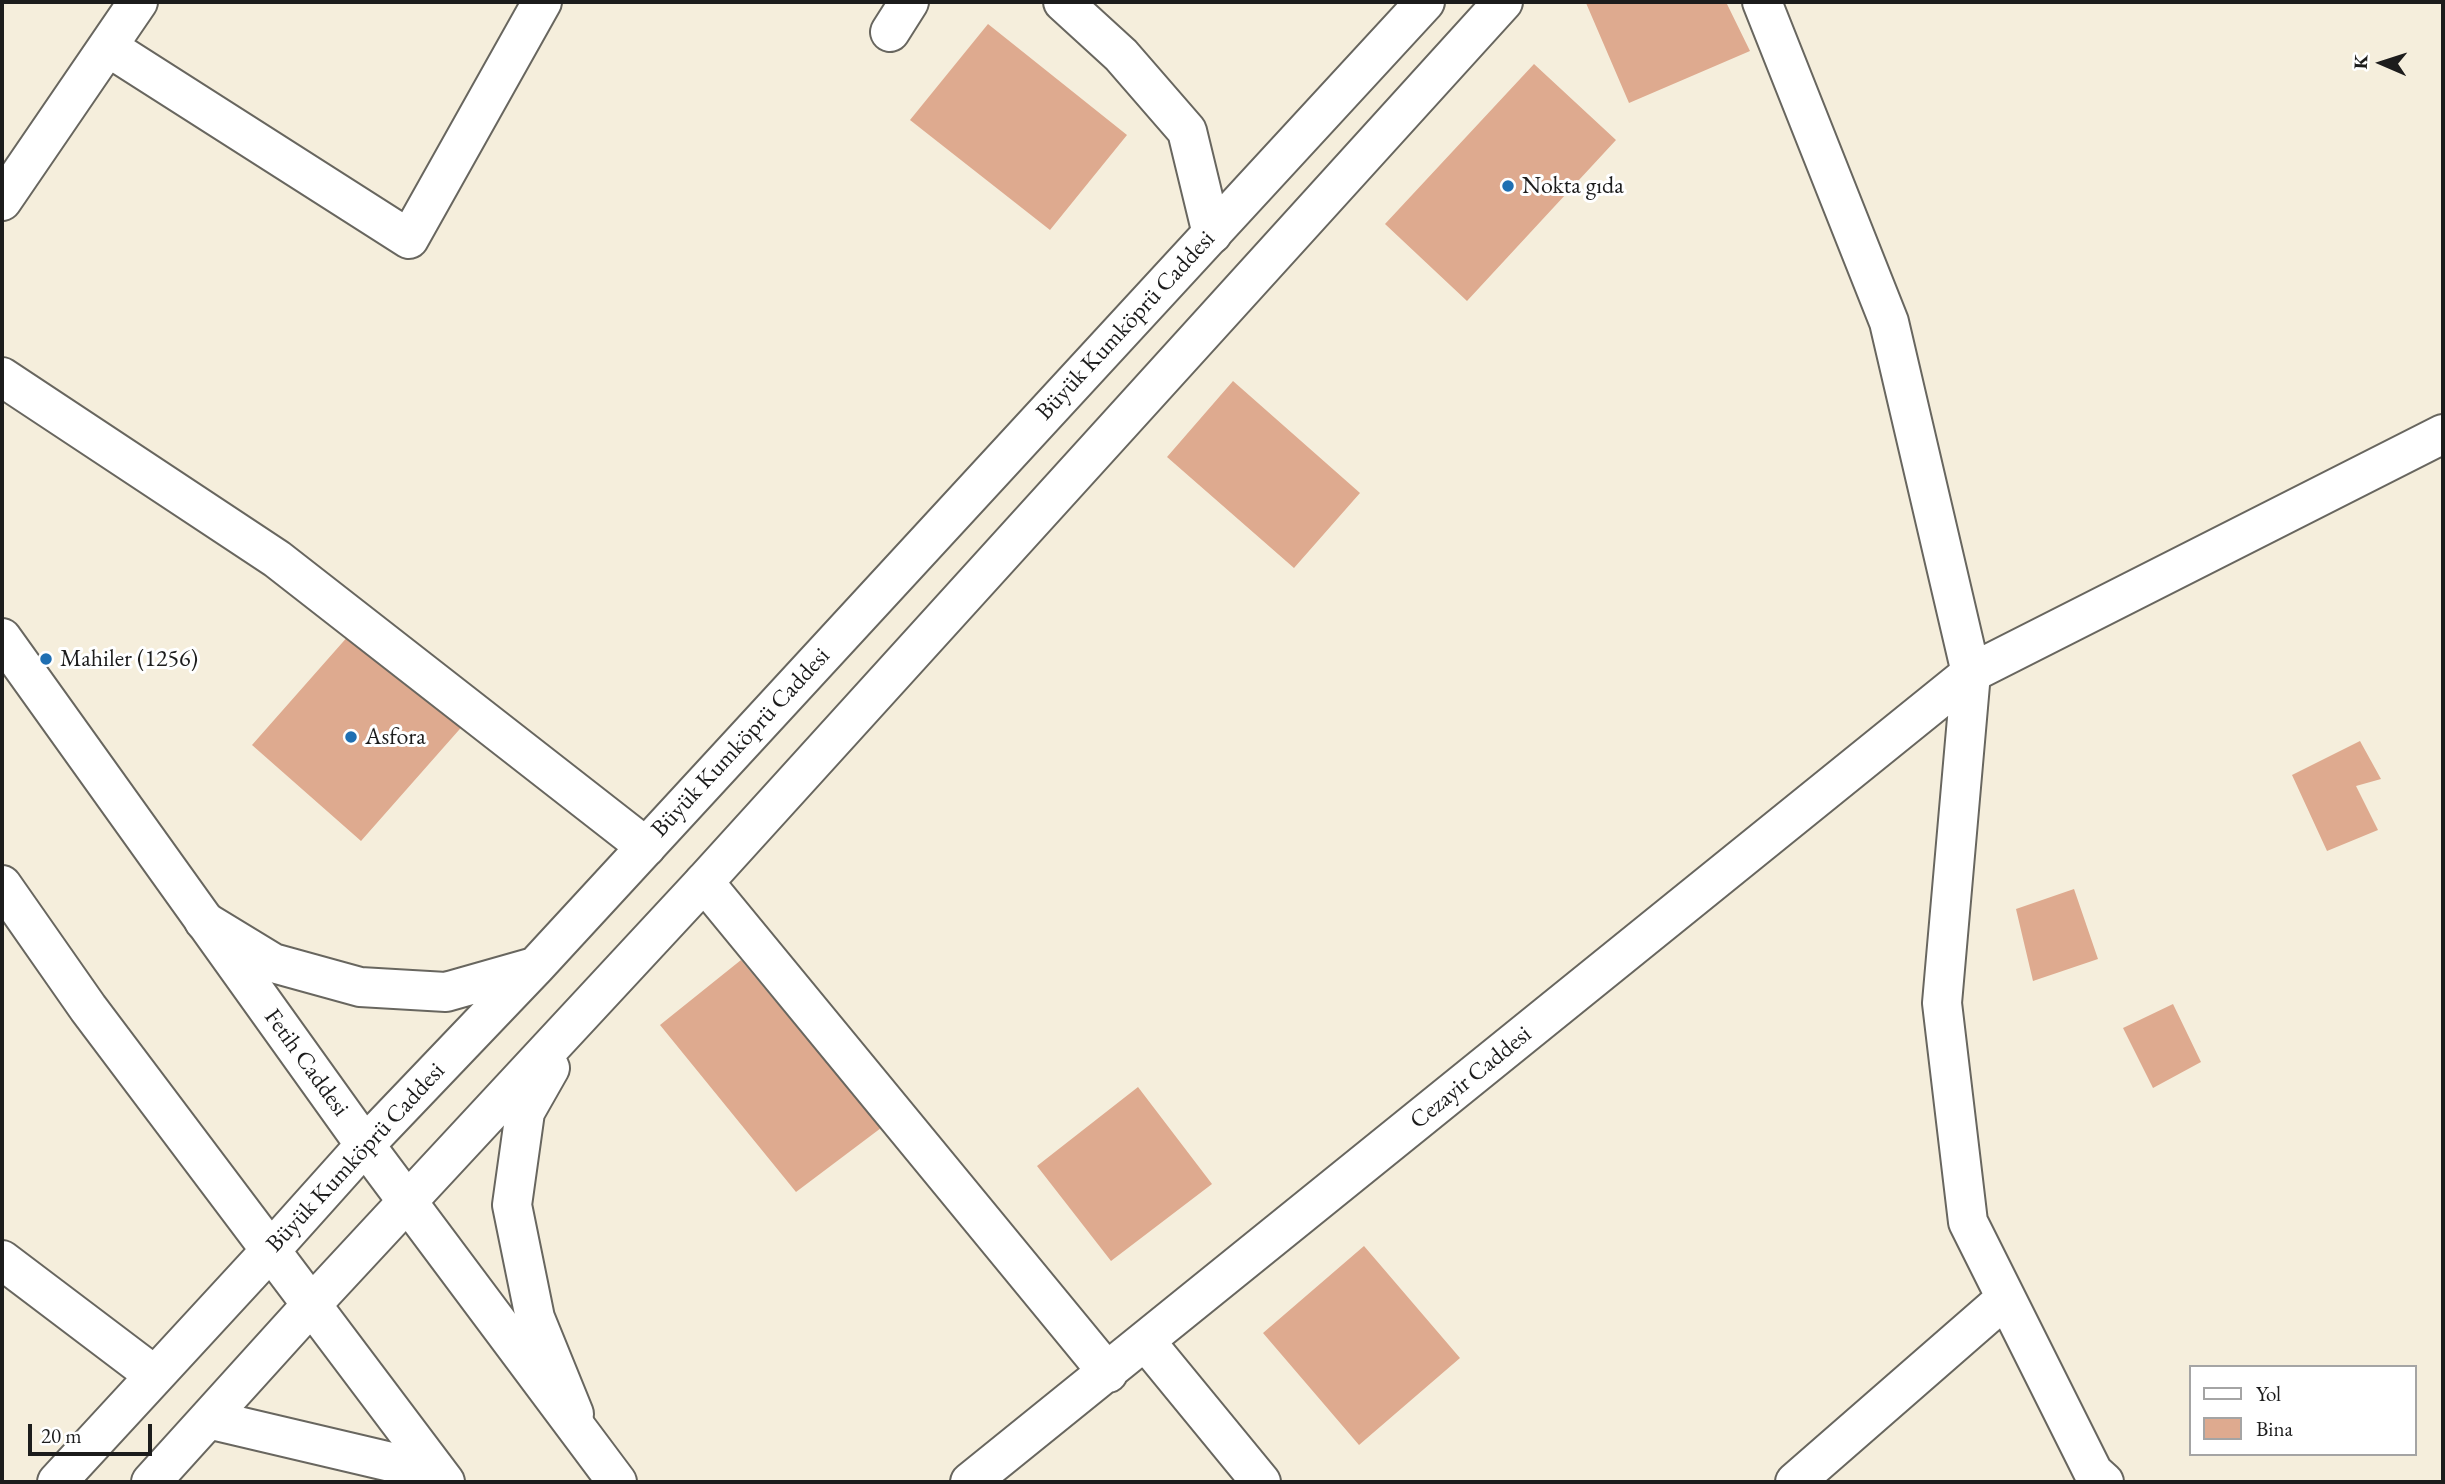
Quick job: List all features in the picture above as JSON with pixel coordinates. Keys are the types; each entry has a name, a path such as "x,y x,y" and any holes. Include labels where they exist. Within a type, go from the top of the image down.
{"street":[{"path":"2,201 138,2"},
{"path":"108,47 409,239 542,2"},
{"path":"1063,2 1121,55 1187,131 1212,234"},
{"name":"Büyük Kumköprü Caddesi","path":"57,1482 153,1375 271,1251 365,1145 536,967 1425,2"},
{"path":"151,1482 313,1303 704,882 1503,2"},
{"path":"1762,2 1889,322 1971,673 1942,1003 1968,1222 2093,1472 2104,1482"},
{"path":"2,377 277,559 646,847"},
{"name":"Cezayir Caddesi","path":"970,1482 1971,673 2443,434"},
{"name":"Fetih Caddesi","path":"2,638 201,920 407,1202 617,1482"},
{"path":"704,882 1108,1373"},
{"path":"2,885 88,1008 313,1303 445,1482"},
{"path":"201,920 272,963 360,987 446,992 536,967"},
{"path":"578,1018 525,1112 512,1205 535,1318 583,1436"},
{"path":"2,1261 153,1375"},
{"path":"1795,1482 2006,1298"},
{"path":"1146,1342 1261,1482"},
{"path":"208,1419 395,1463 421,1482"}],"building":[{"path":"1726,2 1750,51 1629,103 1586,3"},
{"path":"988,24 1127,135 1050,230 910,120"},
{"path":"1534,64 1616,140 1467,301 1385,224"},
{"path":"1233,381 1360,493 1294,568 1167,457"},
{"path":"357,626 466,722 361,841 252,745"},
{"path":"2360,741 2381,779 2356,786 2378,830 2327,851 2292,775"},
{"path":"2074,889 2098,959 2033,981 2016,909"},
{"path":"741,960 881,1128 796,1192 660,1025"},
{"path":"2173,1004 2201,1062 2153,1088 2123,1028"},
{"path":"1138,1087 1212,1184 1111,1261 1037,1166"},
{"path":"1364,1246 1460,1358 1359,1445 1263,1333"}],"place":[{"name":"Nokta gıda","path":"1508,186"},
{"name":"Mahiler (1256)","path":"46,659"},
{"name":"Asfora","path":"351,737"}]}
